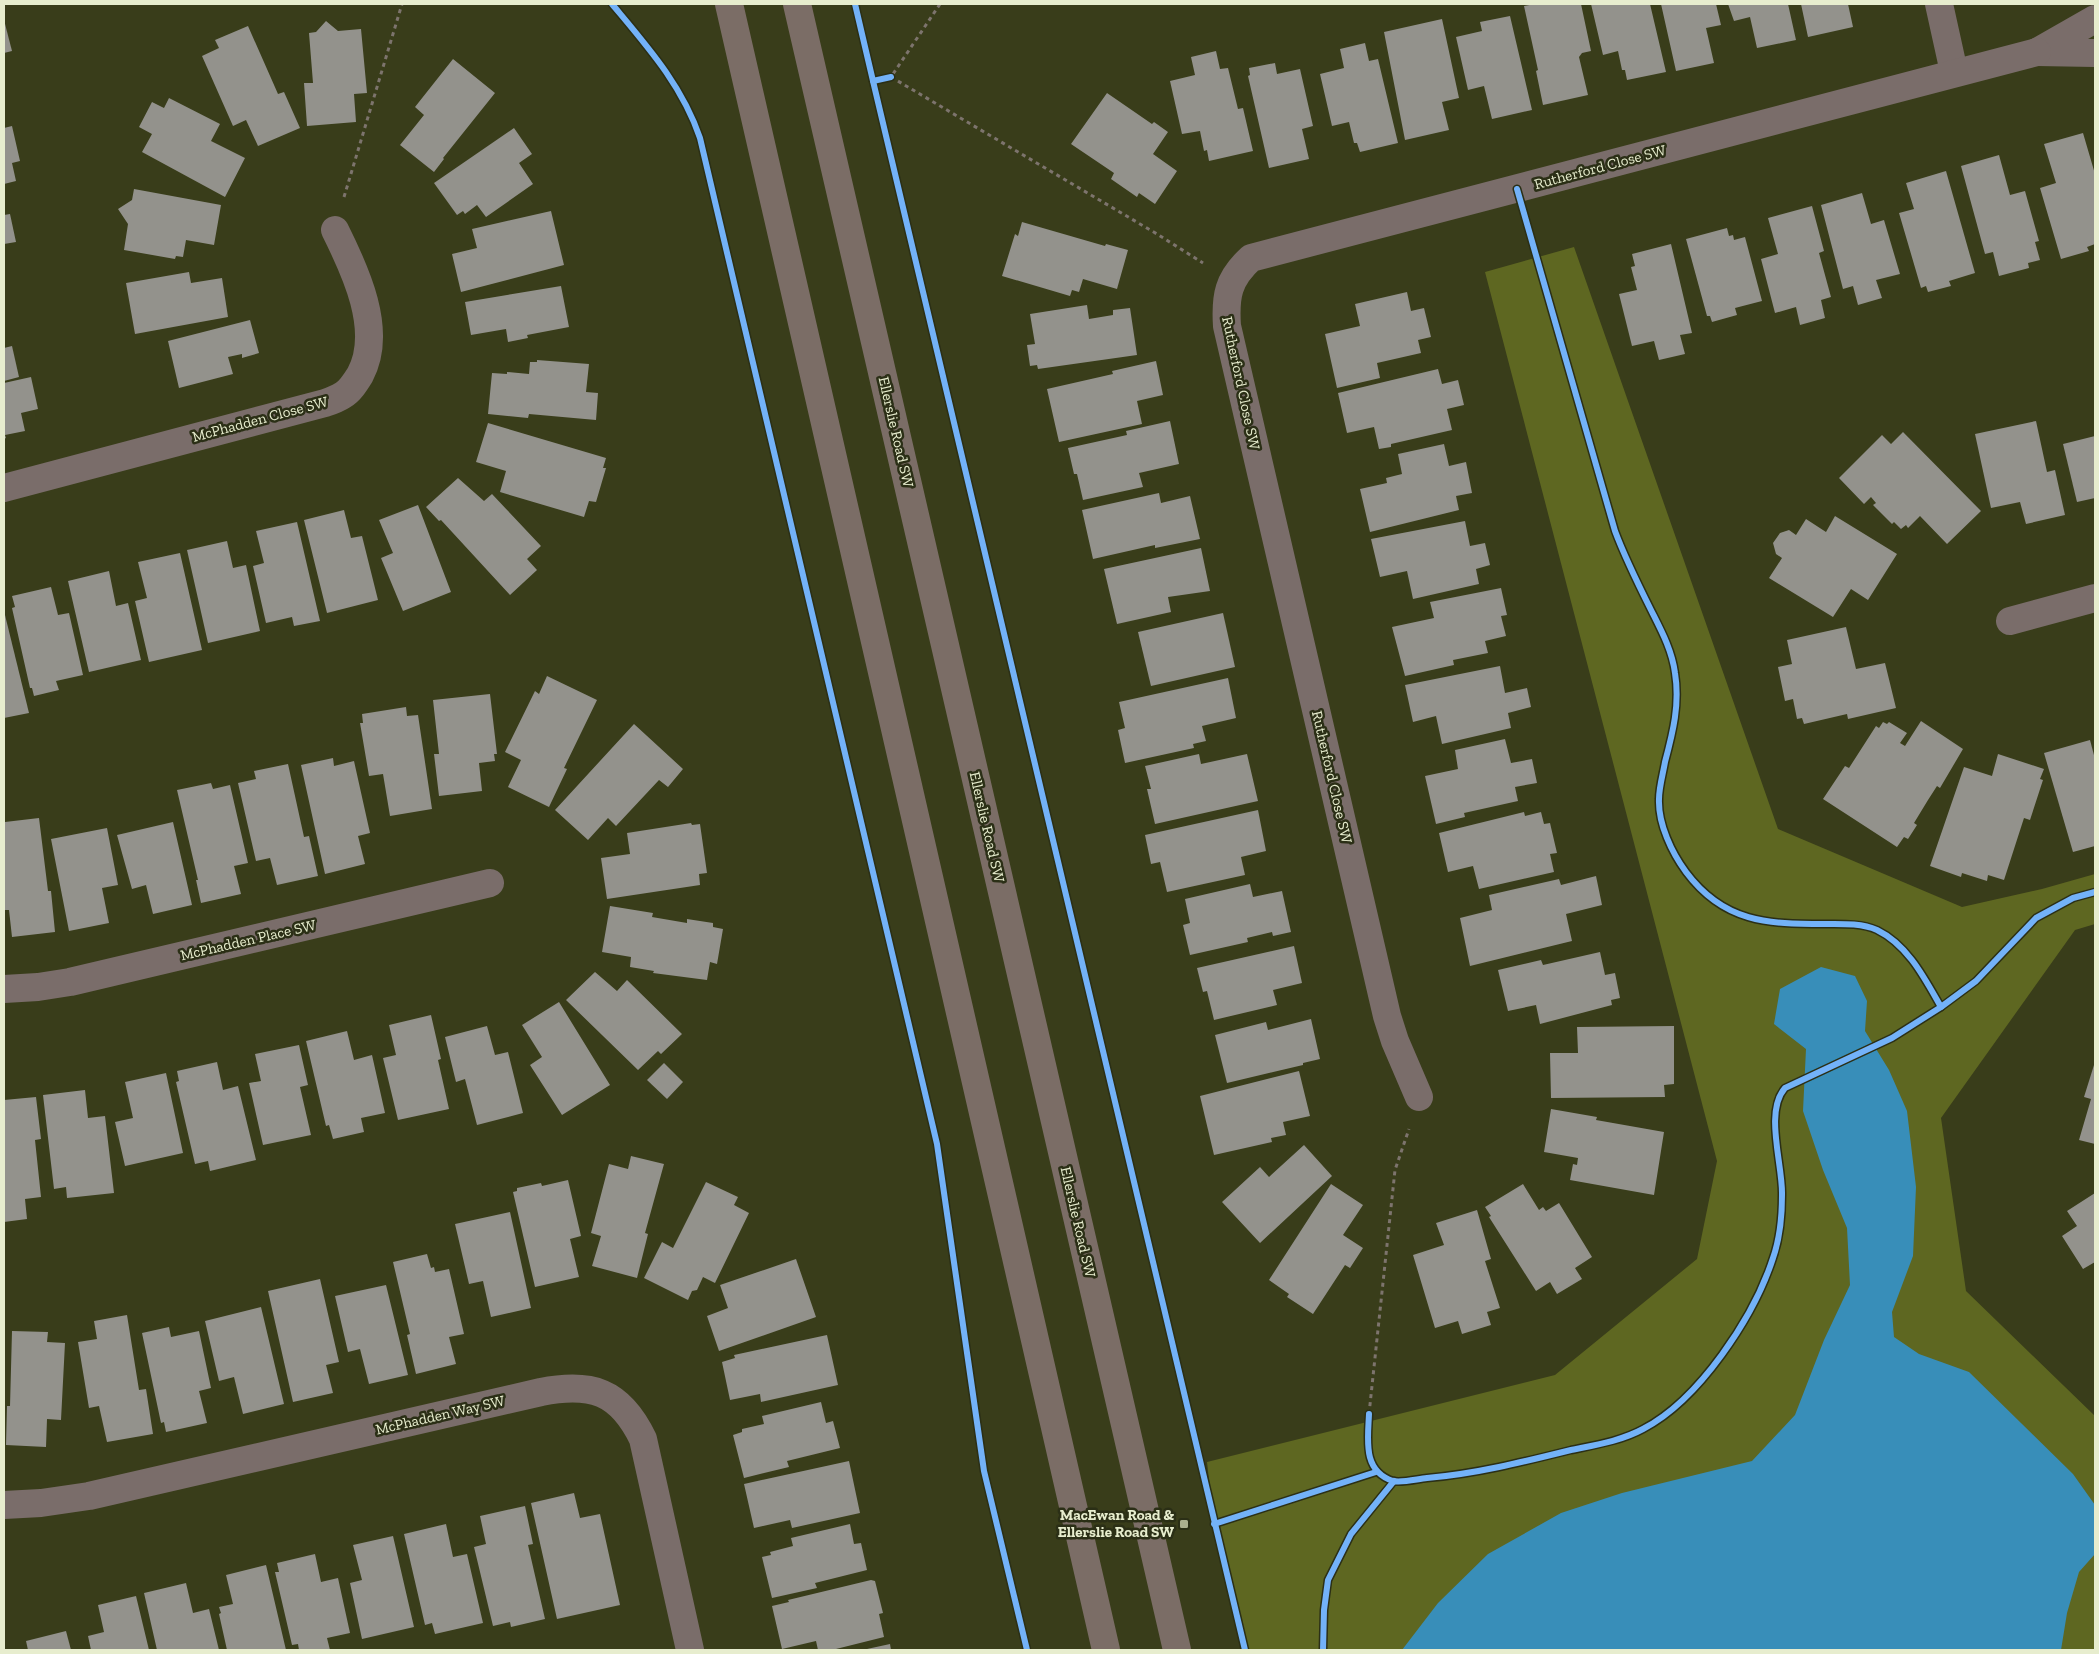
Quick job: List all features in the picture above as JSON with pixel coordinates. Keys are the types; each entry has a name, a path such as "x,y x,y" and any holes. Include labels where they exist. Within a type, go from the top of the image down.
{"main road":[{"path":"729,4 1106,1650"},
{"name":"Ellerslie Road SW","path":"797,4 1177,1650"}],"street":[{"path":"1939,4 1954,72"},
{"name":"Rutherford Close SW","path":"2037,52 2095,19"},
{"name":"Rutherford Close SW","path":"1419,1097 1395,1041 1387,1016 1227,326 1226,308 1232,281 1240,268 1251,258 1954,72 2037,52 2095,53"},
{"name":"McPhadden Close SW","path":"4,488 325,404 344,395 354,384 363,369 368,352 370,333 359,285 335,230"},
{"path":"2010,621 2095,598"},
{"name":"McPhadden Place SW","path":"4,989 38,987 70,982 490,883"},
{"name":"McPhadden Way SW","path":"4,1505 41,1503 90,1496 541,1392 564,1387 583,1388 601,1393 618,1403 633,1420 642,1439 690,1650"}],"path":[{"path":"335,230 402,4"},
{"path":"891,77 940,4"},
{"path":"882,79 891,77 1157,234 1232,281"},
{"path":"1369,1422 1395,1170 1419,1097"}],"green space":[{"path":"1574,247 1778,829 1962,907 2042,889 2095,874 2095,924 2075,930 1941,1118 1966,1291 2095,1416 2095,1650 1245,1650 1214,1524 1207,1462 1555,1375 1697,1259 1717,1161 1485,272"}],"water":[{"path":"1821,967 1855,976 1867,1001 1865,1031 1889,1070 1907,1111 1916,1187 1913,1256 1892,1312 1894,1337 1919,1354 1969,1372 2073,1474 2095,1505 2095,1554 2079,1572 2067,1613 2061,1650 1402,1650 1438,1603 1488,1554 1561,1513 1622,1493 1752,1461 1795,1415 1824,1340 1850,1285 1847,1228 1823,1170 1803,1111 1806,1049 1774,1024 1780,989"}],"building":[{"path":"1535,4 1581,4 1591,51 1582,53 1579,57 1588,95 1543,105 1536,71 1538,70 1524,6"},
{"path":"1591,4 1650,4 1666,72 1627,80 1625,70 1622,70 1618,51 1603,55"},
{"path":"1661,4 1716,4 1721,25 1706,28 1714,63 1676,71"},
{"path":"1728,4 1788,4 1796,40 1757,48 1750,17 1734,21"},
{"path":"1801,4 1848,4 1853,27 1808,37"},
{"path":"1510,16 1532,110 1492,119 1484,86 1468,90 1456,37 1482,31 1480,22"},
{"path":"1442,19 1459,98 1442,102 1449,130 1405,140 1384,32"},
{"path":"4,20 12,51 4,53"},
{"path":"326,21 338,31 361,29 367,93 354,94 356,122 307,126 304,83 313,83 309,33 316,32"},
{"path":"248,26 278,94 284,92 300,128 258,146 246,120 233,126 202,56 219,48 215,40"},
{"path":"1365,43 1369,61 1378,59 1398,143 1360,152 1357,143 1354,143 1349,122 1332,126 1320,74 1344,68 1340,49"},
{"path":"1216,51 1220,69 1228,68 1238,109 1243,108 1253,151 1209,161 1207,150 1204,151 1200,131 1182,134 1170,81 1195,75 1191,57"},
{"path":"453,59 495,93 434,172 400,145 424,115 415,107"},
{"path":"1275,63 1277,74 1300,69 1313,126 1302,129 1309,159 1269,168 1248,76 1250,75 1249,68"},
{"path":"1107,93 1152,124 1154,122 1168,132 1153,154 1177,171 1155,204 1139,193 1137,197 1111,179 1114,173 1071,144"},
{"path":"169,98 220,124 211,141 245,158 225,197 142,152 152,134 139,127 152,102 164,108"},
{"path":"12,126 20,161 12,163 16,181 4,184 4,128"},
{"path":"514,128 532,154 519,163 533,184 486,217 477,205 465,214 463,211 457,215 434,183"},
{"path":"2083,133 2095,174 2095,244 2087,247 2089,251 2061,259 2040,188 2056,183 2044,144"},
{"path":"1999,155 2010,195 2025,191 2039,241 2035,242 2040,260 2028,263 2029,268 1999,276 1993,252 1985,254 1961,166"},
{"path":"1946,171 1975,273 1949,281 1951,286 1928,292 1926,286 1921,288 1899,213 1914,209 1906,183"},
{"path":"134,189 221,205 214,245 186,240 183,257 176,256 175,259 124,250 128,224 118,209 132,200"},
{"path":"1862,193 1871,224 1884,220 1900,274 1876,280 1882,298 1858,305 1853,286 1843,289 1821,205"},
{"path":"1812,206 1824,251 1819,253 1831,297 1821,300 1825,318 1800,325 1796,307 1775,313 1761,259 1778,254 1768,218"},
{"path":"551,211 564,265 461,292 452,254 477,248 472,229"},
{"path":"10,214 16,242 4,244 4,215"},
{"path":"1022,222 1105,246 1106,244 1128,250 1117,289 1083,279 1079,292 1072,290 1070,296 1002,276 1015,234 1018,236"},
{"path":"1727,228 1729,236 1733,235 1734,240 1745,237 1762,301 1735,308 1737,315 1712,322 1710,316 1707,316 1686,239"},
{"path":"1671,244 1692,333 1680,335 1685,354 1659,360 1654,341 1632,346 1619,294 1637,290 1631,267 1635,266 1632,254"},
{"path":"189,272 191,283 222,278 228,317 135,334 126,283"},
{"path":"561,286 569,327 527,335 528,338 508,342 506,329 471,335 465,302"},
{"path":"1407,292 1411,311 1424,308 1431,337 1418,340 1421,353 1377,363 1380,378 1337,388 1325,334 1360,326 1355,304"},
{"path":"1087,305 1089,319 1113,315 1113,310 1130,308 1137,355 1038,369 1037,365 1030,366 1027,345 1035,344 1030,314"},
{"path":"250,320 259,353 242,358 242,354 228,357 233,374 179,388 168,341"},
{"path":"12,346 19,377 4,381 4,348"},
{"path":"537,360 589,364 586,392 598,393 596,420 529,414 528,418 488,414 492,373 529,374 530,362 537,362"},
{"path":"1156,361 1163,395 1137,401 1142,424 1059,442 1047,389 1113,374 1112,371"},
{"path":"1438,369 1442,384 1458,380 1464,405 1447,409 1452,430 1391,444 1391,447 1379,449 1374,427 1347,433 1338,393"},
{"path":"31,377 38,409 21,413 25,431 5,435 6,438 4,439 4,383"},
{"path":"1170,421 1179,464 1139,473 1143,487 1083,500 1068,448 1127,435 1126,431"},
{"path":"2036,421 2047,472 2055,470 2065,515 2026,524 2020,502 1991,508 1975,434"},
{"path":"488,423 606,458 603,468 606,468 596,502 589,501 584,517 500,492 506,471 476,462"},
{"path":"1903,432 1981,511 1947,544 1920,516 1908,528 1906,525 1901,529 1894,522 1892,524 1873,505 1876,503 1871,497 1864,504 1839,478 1882,435 1891,444"},
{"path":"2095,436 2095,498 2077,502 2063,444"},
{"path":"1444,444 1449,466 1466,462 1472,493 1456,496 1459,510 1370,532 1360,489 1387,483 1386,478 1402,474 1398,454"},
{"path":"458,478 484,501 492,494 541,546 527,559 537,570 510,595 441,520 439,521 426,507"},
{"path":"1159,493 1161,503 1190,496 1200,539 1155,548 1155,545 1093,559 1082,510"},
{"path":"418,505 451,592 403,611 381,558 393,553 379,520"},
{"path":"344,510 351,538 362,536 378,600 327,613 304,520"},
{"path":"1835,516 1897,554 1868,600 1851,589 1833,617 1769,578 1782,558 1776,554 1773,543 1780,533 1789,530 1796,535 1806,519 1826,532"},
{"path":"1465,521 1470,546 1485,543 1490,565 1476,569 1479,584 1413,599 1407,571 1380,577 1371,539"},
{"path":"297,522 320,621 294,626 292,617 266,623 253,566 264,563 256,531"},
{"path":"227,541 233,568 246,565 260,631 208,643 187,550"},
{"path":"1201,548 1210,591 1168,597 1171,612 1117,624 1104,569"},
{"path":"180,553 202,650 149,662 135,601 147,598 138,562"},
{"path":"109,571 116,606 128,603 141,660 89,672 68,581"},
{"path":"51,587 58,615 69,613 83,675 56,681 59,690 34,696 32,688 30,688 12,608 15,607 12,596"},
{"path":"1501,588 1507,615 1501,616 1506,636 1485,641 1488,653 1453,660 1454,665 1405,676 1392,627 1434,618 1430,602"},
{"path":"4,611 29,713 4,718"},
{"path":"1223,613 1235,667 1151,686 1138,632"},
{"path":"1846,627 1856,669 1885,663 1896,708 1848,719 1847,714 1804,724 1802,718 1797,719 1793,699 1785,701 1778,667 1792,664 1787,640"},
{"path":"1500,666 1505,693 1527,688 1531,707 1508,713 1511,728 1442,744 1436,716 1413,722 1405,685"},
{"path":"547,676 597,700 564,768 567,769 549,807 508,787 521,760 505,752 535,691 539,694"},
{"path":"1228,678 1236,718 1202,726 1206,741 1193,744 1194,748 1125,763 1118,730 1125,728 1119,702"},
{"path":"490,694 497,754 494,754 495,761 479,763 482,791 439,796 434,754 439,754 433,700"},
{"path":"406,707 407,716 418,715 432,809 390,816 383,774 369,776 360,723 363,723 362,714"},
{"path":"1921,721 1963,749 1940,788 1937,786 1928,800 1914,823 1917,825 1908,839 1904,837 1897,847 1823,799 1845,766 1849,768 1876,726 1879,728 1883,722 1887,724 1889,722 1907,733 1900,743 1905,746"},
{"path":"634,724 683,769 668,787 659,780 616,826 608,818 588,840 555,810"},
{"path":"1505,739 1511,763 1532,759 1537,783 1515,787 1518,801 1464,813 1465,817 1436,824 1425,776 1458,769 1455,750"},
{"path":"2090,740 2095,759 2095,846 2073,852 2044,753"},
{"path":"1199,754 1201,764 1247,754 1258,801 1155,824 1147,789 1151,789 1145,766"},
{"path":"1998,754 2044,769 2040,779 2043,780 2030,820 2024,818 2004,880 1988,875 1987,881 1962,873 1961,877 1930,866 1964,767 1992,776"},
{"path":"333,758 334,766 354,761 370,833 358,836 365,864 325,874 301,765"},
{"path":"288,764 304,837 309,836 318,876 277,885 270,858 256,861 238,783 256,779 254,771"},
{"path":"211,783 213,789 230,785 248,863 234,866 241,894 201,903 196,880 198,880 177,790"},
{"path":"1258,810 1266,851 1241,857 1245,875 1167,892 1160,862 1151,864 1145,835"},
{"path":"1524,812 1525,816 1541,812 1544,824 1550,823 1557,853 1550,854 1554,872 1479,889 1473,866 1448,872 1439,833"},
{"path":"39,818 48,891 51,891 55,932 12,937 9,910 4,910 5,822"},
{"path":"173,822 192,905 153,914 146,885 132,889 117,835"},
{"path":"691,823 692,825 700,824 707,873 699,874 700,885 607,899 601,858 630,854 627,833"},
{"path":"107,828 118,885 102,888 109,923 69,931 51,839"},
{"path":"1596,876 1602,905 1566,914 1572,941 1470,966 1460,918 1492,910 1489,895 1559,879 1561,885"},
{"path":"1250,884 1253,897 1282,891 1291,932 1273,936 1272,932 1247,938 1248,942 1190,955 1183,925 1190,923 1185,899"},
{"path":"610,906 653,913 652,917 687,923 687,919 713,923 713,927 723,929 717,964 710,962 707,980 653,973 654,971 630,967 631,957 602,952"},
{"path":"1294,946 1302,983 1273,990 1277,1005 1214,1020 1207,991 1203,992 1197,968"},
{"path":"1600,952 1605,975 1615,973 1620,998 1611,1000 1612,1005 1540,1024 1536,1005 1508,1011 1498,970 1541,960 1543,965"},
{"path":"595,972 617,991 627,980 682,1034 661,1054 658,1051 638,1070 566,1000"},
{"path":"559,1002 610,1085 562,1115 530,1065 542,1057 522,1025"},
{"path":"431,1015 441,1059 438,1060 449,1109 398,1120 383,1058 396,1055 389,1025"},
{"path":"1311,1019 1320,1059 1303,1063 1303,1065 1227,1083 1215,1035 1266,1022 1268,1030"},
{"path":"487,1026 495,1055 508,1052 523,1113 477,1125 465,1079 456,1082 445,1037"},
{"path":"1674,1026 1674,1084 1664,1085 1665,1097 1551,1098 1550,1053 1578,1053 1577,1027"},
{"path":"347,1031 354,1060 372,1055 385,1113 361,1118 364,1132 333,1139 329,1125 326,1126 306,1041"},
{"path":"299,1045 308,1085 300,1087 311,1135 263,1145 249,1083 261,1081 255,1054"},
{"path":"217,1062 223,1090 238,1086 256,1160 210,1171 208,1161 195,1164 176,1082 179,1081 177,1071"},
{"path":"664,1063 683,1082 667,1099 647,1080"},
{"path":"2094,1065 2095,1144 2079,1140 2091,1099 2084,1097"},
{"path":"1299,1071 1310,1116 1283,1122 1286,1135 1271,1138 1272,1142 1214,1155 1200,1096"},
{"path":"166,1073 183,1153 125,1166 115,1122 133,1118 125,1082"},
{"path":"85,1090 88,1118 105,1116 114,1193 67,1198 66,1187 54,1189 43,1095"},
{"path":"36,1097 41,1139 35,1140 41,1197 25,1199 27,1219 4,1222 4,1100"},
{"path":"1551,1109 1597,1117 1596,1120 1664,1132 1654,1195 1570,1180 1573,1164 1577,1165 1578,1158 1544,1152"},
{"path":"1304,1145 1332,1176 1260,1243 1222,1202 1260,1167 1269,1177"},
{"path":"631,1156 664,1164 645,1233 648,1234 637,1278 592,1266 601,1236 591,1233 609,1164 628,1169"},
{"path":"568,1180 581,1236 570,1239 579,1277 535,1287 513,1192 517,1191 517,1188 541,1183 542,1186"},
{"path":"706,1182 738,1197 734,1205 749,1213 715,1283 703,1277 697,1290 692,1291 688,1300 644,1278 662,1242 673,1248"},
{"path":"1331,1184 1363,1205 1343,1235 1363,1248 1350,1268 1345,1265 1313,1314 1287,1297 1289,1294 1269,1280"},
{"path":"1523,1184 1539,1210 1543,1207 1546,1211 1559,1203 1592,1257 1575,1268 1582,1279 1557,1294 1550,1282 1536,1291 1489,1217 1491,1216 1485,1207"},
{"path":"2095,1193 2095,1262 2083,1269 2062,1236 2077,1226 2067,1211"},
{"path":"1477,1210 1491,1259 1485,1261 1500,1308 1487,1312 1491,1325 1462,1334 1458,1321 1435,1328 1413,1255 1444,1245 1436,1223"},
{"path":"510,1212 531,1308 491,1317 483,1281 469,1284 455,1224"},
{"path":"427,1254 431,1268 434,1267 435,1272 449,1269 464,1334 449,1337 456,1364 416,1374 407,1335 410,1334 393,1262"},
{"path":"796,1259 816,1317 719,1351 707,1316 728,1308 720,1285"},
{"path":"320,1279 339,1362 326,1365 333,1393 293,1402 268,1291"},
{"path":"386,1285 408,1375 369,1384 360,1349 348,1352 335,1296"},
{"path":"261,1307 284,1404 243,1414 234,1377 219,1381 205,1321"},
{"path":"127,1315 139,1390 146,1389 153,1434 107,1442 99,1406 89,1408 78,1342 97,1339 94,1321"},
{"path":"169,1327 171,1337 199,1331 211,1388 199,1391 207,1423 166,1432 164,1422 161,1423 142,1333"},
{"path":"12,1331 48,1332 47,1342 65,1343 61,1420 47,1419 46,1447 6,1445 7,1406 10,1406"},
{"path":"827,1335 838,1385 761,1402 760,1394 730,1400 722,1362 735,1358 734,1355"},
{"path":"821,1402 826,1423 833,1421 840,1448 787,1461 789,1467 744,1478 733,1435 742,1432 742,1429 764,1424 762,1416"},
{"path":"849,1461 860,1513 792,1528 790,1520 754,1528 744,1484"},
{"path":"574,1493 580,1518 600,1514 620,1605 557,1619 531,1503"},
{"path":"525,1506 533,1544 528,1545 545,1619 511,1627 510,1622 493,1626 474,1547 486,1544 480,1516"},
{"path":"446,1524 453,1557 467,1554 483,1623 435,1634 432,1623 425,1625 404,1534"},
{"path":"850,1524 854,1544 861,1543 867,1570 815,1583 817,1588 772,1598 762,1557 771,1555 770,1552 793,1546 791,1538"},
{"path":"393,1536 414,1627 362,1639 350,1583 362,1580 353,1545"},
{"path":"315,1554 321,1582 338,1578 350,1633 327,1638 330,1650 299,1650 298,1644 292,1645 275,1572 279,1572 277,1563"},
{"path":"266,1565 286,1650 227,1650 219,1614 221,1613 219,1607 233,1604 226,1575"},
{"path":"871,1580 875,1581 883,1613 879,1614 884,1637 832,1650 818,1650 816,1641 782,1649 772,1606 789,1602 788,1600"},
{"path":"186,1583 193,1613 209,1609 219,1650 157,1650 144,1593"},
{"path":"136,1596 149,1650 91,1650 88,1636 104,1632 98,1605"},
{"path":"66,1631 71,1650 28,1650 26,1641"},
{"path":"890,1644 891,1650 867,1650 867,1649"}],"cycle path":[{"path":"612,4 673,83 684,101 700,138 937,1144 984,1471 1027,1650"},
{"path":"855,4 873,81 891,77"},
{"path":"873,81 1245,1650"},
{"path":"1517,189 1615,531 1632,571 1666,640 1674,665 1677,696 1676,707 1660,785 1659,809 1667,838 1686,872 1716,902 1748,917 1785,923 1858,925 1877,930 1888,936 1907,954 1922,974 1941,1007 1976,981 2036,918 2073,898 2095,892"},
{"path":"1369,1414 1368,1444 1372,1462 1376,1470 1383,1476 1393,1481 1401,1482 1481,1471 1608,1442 1635,1433 1664,1416 1704,1378 1722,1355 1753,1306 1773,1258 1779,1235 1782,1203 1782,1183 1775,1124 1779,1098 1785,1088 1892,1038 1941,1007"},
{"path":"1214,1524 1376,1472"},
{"path":"1323,1650 1324,1610 1328,1580 1351,1534 1394,1481"}],"place":[{"name":"MacEwan Road & Ellerslie Road SW","path":"1184,1524"}]}
